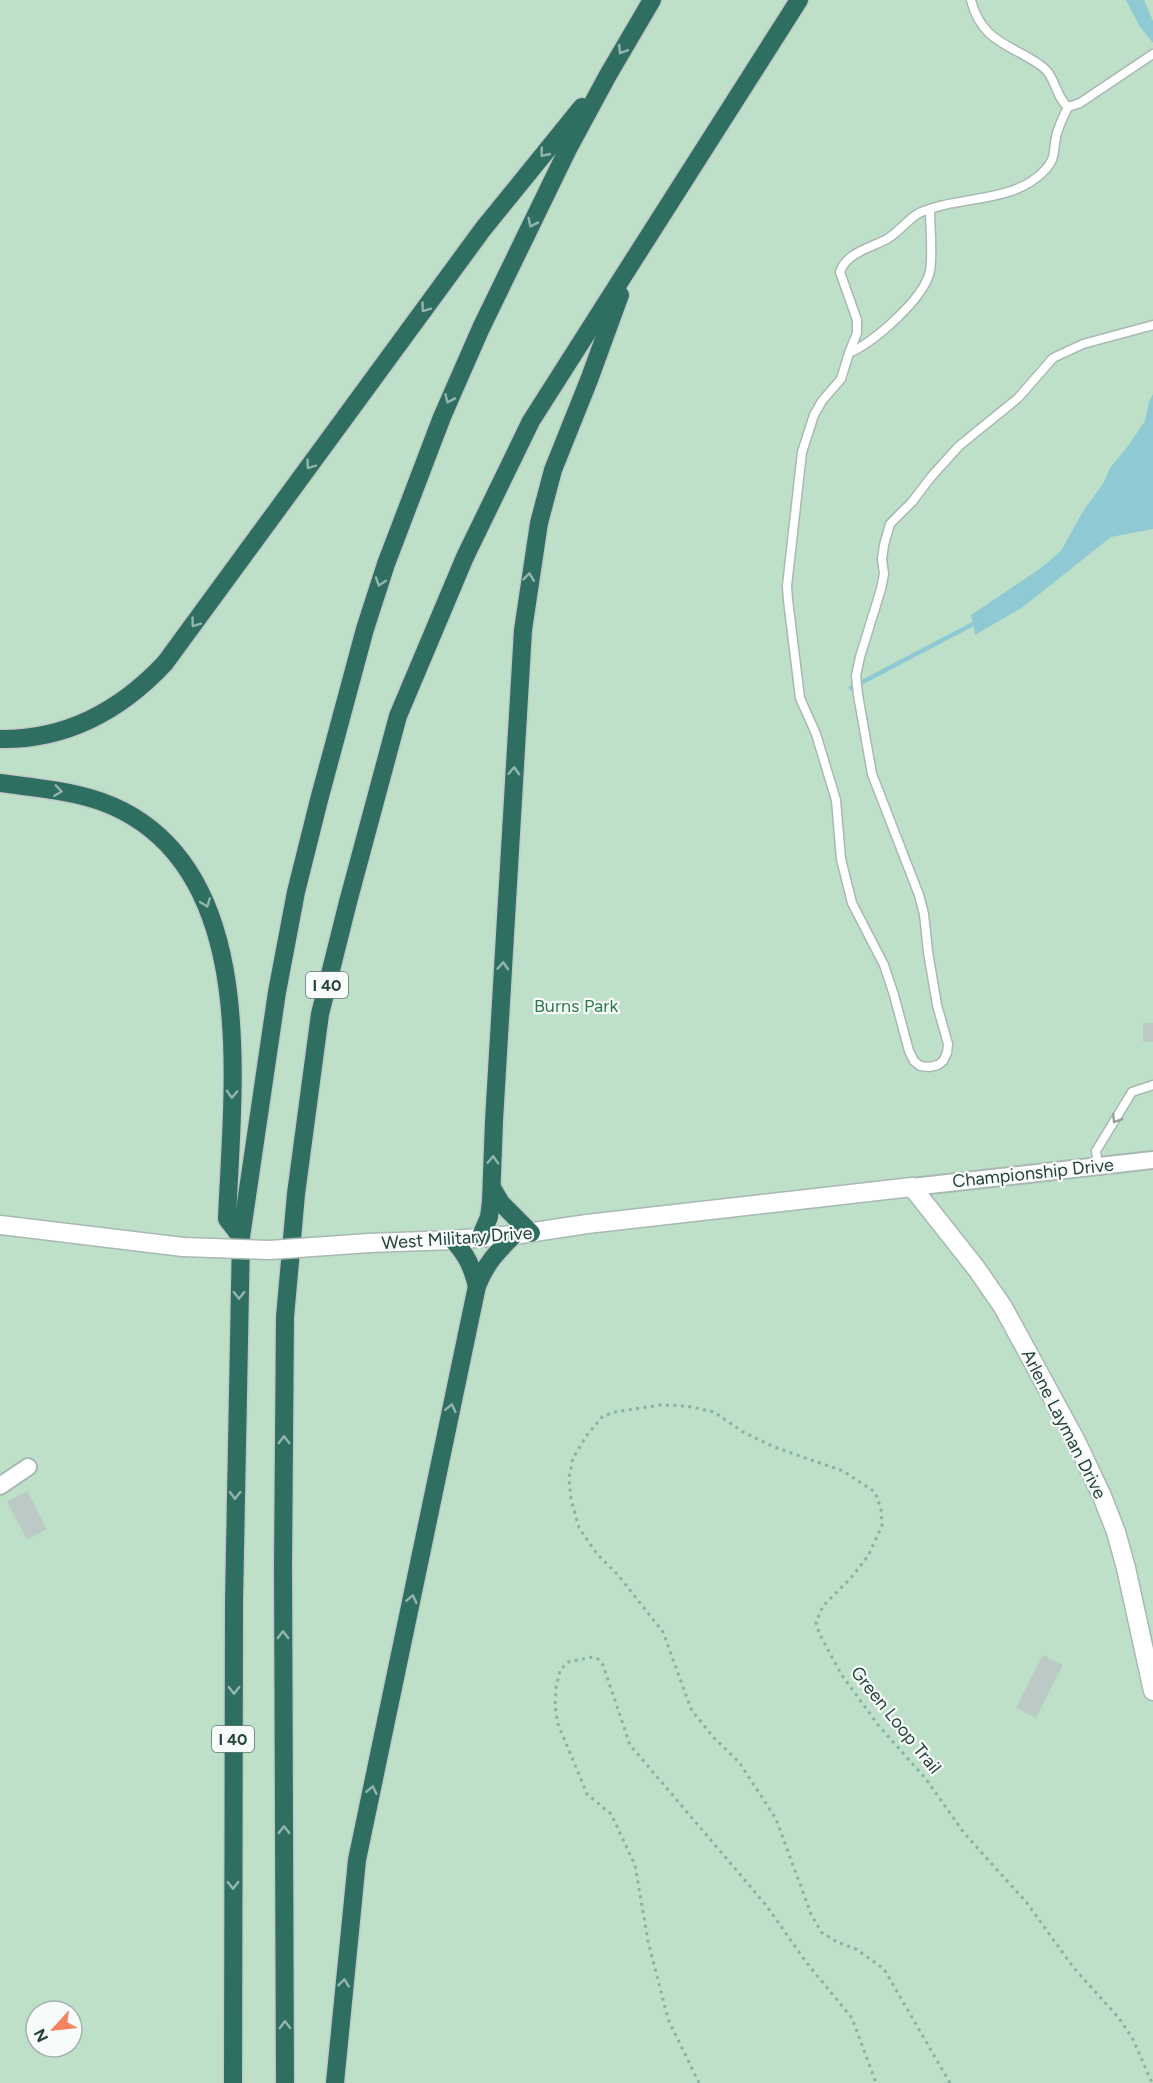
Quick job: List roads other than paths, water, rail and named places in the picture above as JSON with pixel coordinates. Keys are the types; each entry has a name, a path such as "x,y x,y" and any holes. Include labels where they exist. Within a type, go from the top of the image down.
{"highway":[{"name":"I 40","path":"233,2083 234,1602 241,1237 262,1084 296,892 368,618 442,417 481,328 568,149 652,0"},
{"name":"I 40","path":"285,2083 283,1565 285,1317 296,1194 320,1014 398,716 465,557 531,421 799,0"},
{"path":"0,739 19,740 42,736 88,722 131,696 165,663 483,229 608,75"},
{"path":"480,1238 489,1217 492,1188 523,630 531,566 553,470 631,265"},
{"path":"0,783 68,792 122,810 151,829 172,848 202,892 222,953 233,1049 227,1219 241,1237"},
{"path":"335,2083 357,1860 477,1286 484,1269 523,1234 492,1188"},
{"path":"453,1240 466,1254 477,1286"}],"street":[{"name":"Championship Drive","path":"912,1187 1153,1160"},
{"name":"West Military Drive","path":"0,1225 183,1247 270,1250 523,1234 587,1224 912,1187"},
{"name":"Arlene Layman Drive","path":"912,1187 976,1268 1003,1307 1094,1478 1116,1532 1126,1568 1153,1691"},
{"path":"0,1486 28,1467"}],"lane":[{"path":"971,0 984,29 994,39 1047,71 1063,103 1068,107"},
{"path":"1153,54 1080,103 1068,107 1056,136 1053,160 1043,172 1025,185 1009,192 930,210 910,219 890,237 848,259 842,265 840,272 857,320 857,333 841,379 822,401 814,415 802,452 786,586 800,698 816,734 836,800 841,859 852,903 884,965 909,1052 920,1066 938,1065 947,1053 948,1044 937,1005 924,914 913,878 872,774 856,676 862,648 881,589 884,574 882,559 890,524 912,502 959,446 1018,398 1053,358 1083,344 1153,325"},
{"path":"849,353 866,346 877,337 915,298 926,282 930,270 930,210"},
{"path":"1098,1166 1096,1151 1132,1092 1153,1085"}],"water":[{"path":"1126,0 1144,0 1153,21 1153,43 1140,27"},
{"path":"1153,394 1153,529 1111,537 1023,607 975,635 971,615 1041,568 1061,551 1082,513 1104,482 1110,468 1145,421"}],"waterway":[{"path":"851,688 977,622"}],"park label":[{"name":"Burns Park","path":"576,1006"}]}
